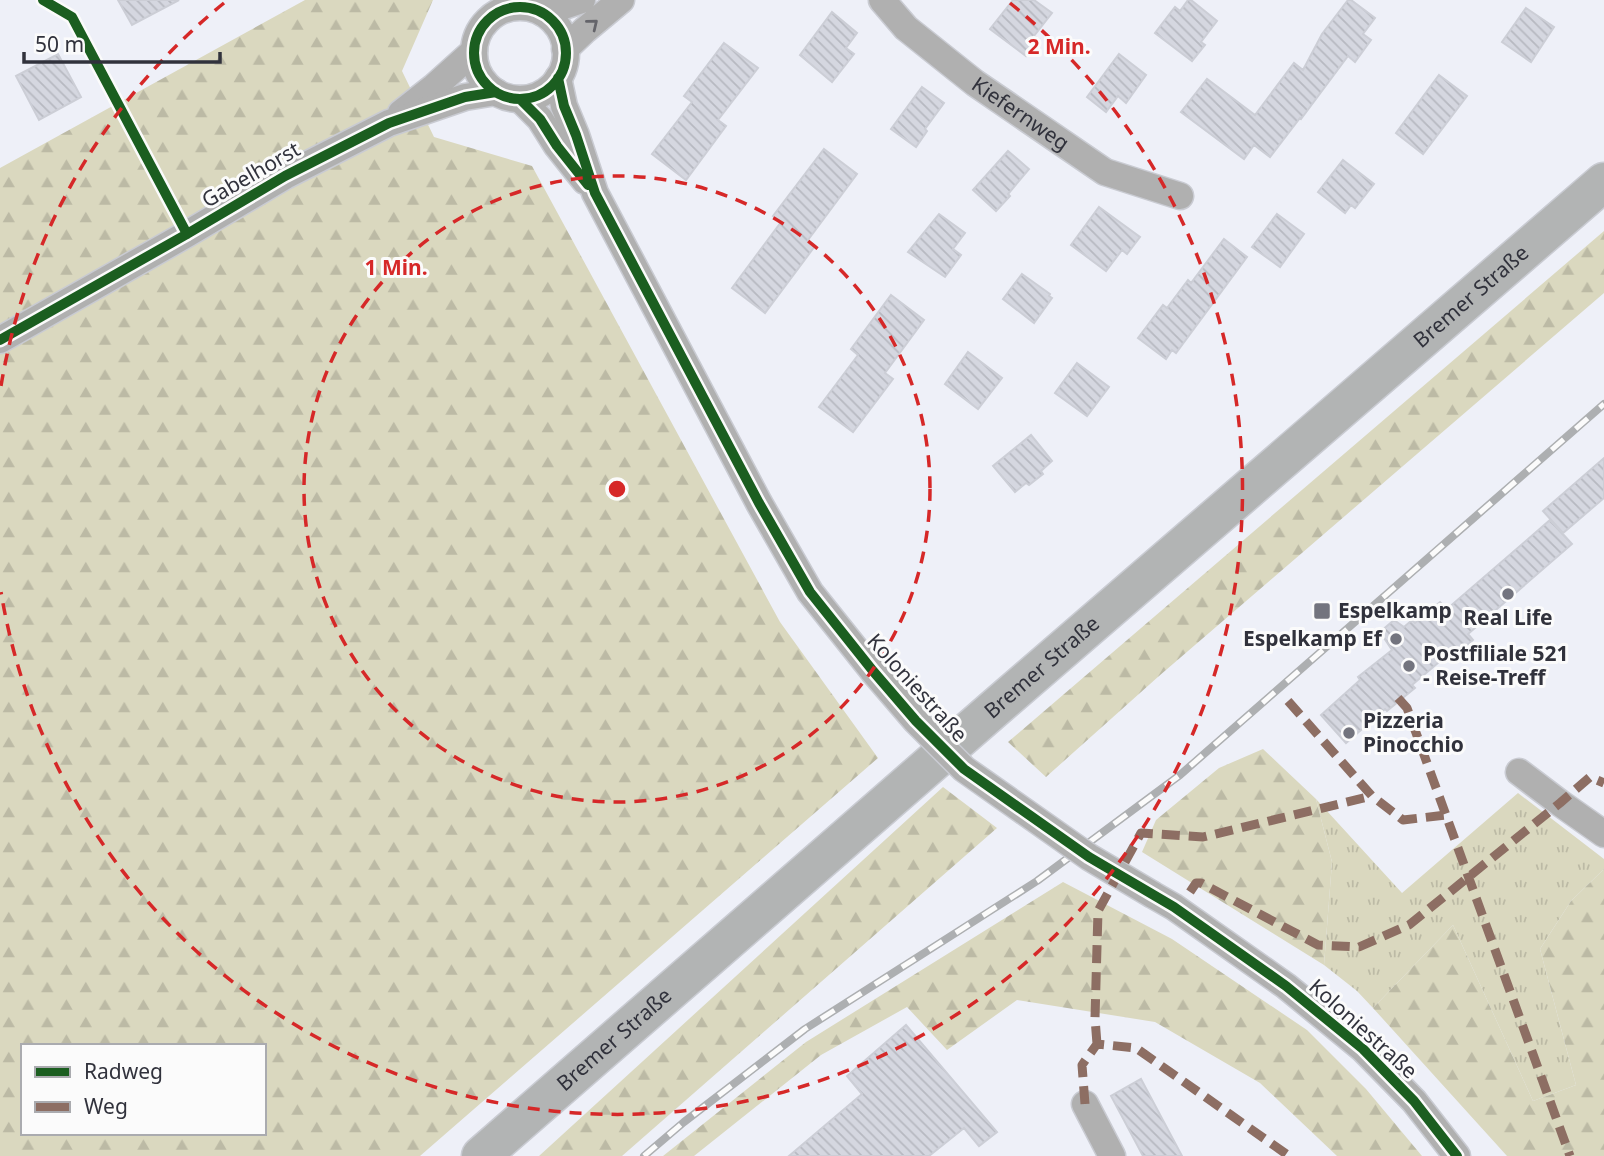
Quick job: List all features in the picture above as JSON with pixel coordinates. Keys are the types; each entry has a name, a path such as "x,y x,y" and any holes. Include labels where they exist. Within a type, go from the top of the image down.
{"main road":[{"name":"Bremer Straße","path":"481,1156 1604,182"}],"street":[{"path":"477,0 476,67 483,80 508,95 540,94 558,78 564,66 565,49 562,35 556,25 525,7"},
{"path":"477,39 492,16 505,9 582,0"},
{"path":"565,49 621,0"},
{"name":"Kiefernweg","path":"882,0 906,28 975,83 1105,172 1180,196"},
{"name":"Gabelhorst","path":"389,123 435,87 477,39"},
{"name":"Koloniestraße","path":"558,78 564,106 595,193 759,503 810,592 873,671 916,721 964,769 1089,857 1174,907 1286,986 1363,1049 1414,1101 1457,1156"},
{"name":"Gabelhorst","path":"0,340 285,176 389,123 465,97 508,95"},
{"name":"Koloniestraße","path":"508,95 540,119 557,146 595,193"},
{"path":"1520,772 1604,834"},
{"path":"1085,1104 1112,1156"}],"green space":[{"path":"305,0 433,0 402,71 434,137 532,166 780,622 878,758 420,1156 0,1156 0,168"},
{"path":"1604,231 1604,293 1159,676 1046,777 1008,742"},
{"path":"1263,749 1316,799 1332,862 1324,965 1142,852 1156,820 1219,768"},
{"path":"943,787 997,828 622,1156 539,1156"},
{"path":"1518,793 1604,859 1604,869 1571,901 1540,949 1576,1085 1533,1101 1453,925 1373,1008 1357,991 1324,965 1332,862 1316,799 1402,893"},
{"path":"1604,869 1604,1156 1507,1156 1373,1008 1453,925 1533,1101 1576,1085 1540,949 1571,901"},
{"path":"1063,882 1172,939 1307,1030 1366,1089 1422,1156 1337,1156 1260,1083 1155,1022 1017,1000 947,1050 907,1007 821,1055 694,1156 663,1156 806,1042"}],"building":[{"path":"118,0 179,0 132,25"},
{"path":"1013,0 1034,0 1052,13 1034,36 1039,39 1026,56 990,29"},
{"path":"1188,0 1217,21 1201,42 1205,45 1192,61 1155,33 1175,7 1180,11"},
{"path":"1348,0 1375,18 1363,34 1371,40 1355,62 1348,56 1270,157 1254,145 1244,159 1181,112 1207,79 1255,115 1294,63 1303,70 1322,34"},
{"path":"1526,8 1554,27 1531,62 1502,42"},
{"path":"832,12 857,33 846,48 854,54 832,82 800,55"},
{"path":"724,43 758,68 718,120 726,126 686,180 652,154 692,102 684,96"},
{"path":"58,54 81,97 39,120 16,76"},
{"path":"1119,54 1146,75 1126,103 1118,96 1106,112 1087,97"},
{"path":"1439,75 1467,96 1423,154 1396,133"},
{"path":"922,87 944,103 916,147 891,129"},
{"path":"824,149 857,174 808,240 815,246 765,313 732,288 781,222 773,216"},
{"path":"1008,151 1029,169 996,211 973,190"},
{"path":"1343,160 1374,184 1355,208 1351,205 1345,213 1318,192"},
{"path":"1099,207 1140,237 1127,254 1122,250 1106,271 1071,245"},
{"path":"939,214 965,233 953,249 961,255 945,277 908,252"},
{"path":"1277,214 1304,234 1280,267 1252,247"},
{"path":"1224,239 1247,257 1176,353 1172,350 1166,359 1138,338 1163,305 1167,308 1188,280 1191,283"},
{"path":"1022,274 1052,298 1034,323 1003,299"},
{"path":"891,295 924,320 885,373 893,379 853,432 819,407 858,355 851,349"},
{"path":"968,352 1002,378 978,409 945,384"},
{"path":"1077,363 1109,387 1087,416 1055,393"},
{"path":"1031,435 1052,461 1041,471 1043,474 1015,492 993,466"},
{"path":"1604,458 1604,498 1563,533 1543,511"},
{"path":"1550,520 1572,544 1468,634 1473,640 1456,655 1452,651 1412,685 1415,688 1387,711 1385,709 1346,743 1321,715 1360,680 1358,677 1392,650 1380,632 1394,620 1404,627 1412,620 1415,623 1440,602 1447,609"},
{"path":"906,1025 997,1132 979,1146 964,1128 929,1156 789,1156 862,1094 847,1076"},
{"path":"1141,1079 1182,1156 1143,1156 1111,1096"}],"railway":[{"path":"644,1156 805,1029 1037,881 1180,775 1604,404"}],"marked path":[{"path":"1398,698 1407,708 1570,1156"},
{"path":"1288,701 1372,796 1403,820 1446,815"},
{"path":"1190,892 1196,883 1201,883 1318,945 1359,947 1409,925 1590,777 1604,783"},
{"path":"1097,1044 1095,1018 1098,911 1141,833 1203,837 1372,796"},
{"path":"1085,1104 1082,1065 1097,1044 1136,1048 1289,1156"}],"cycle path":[{"path":"43,0 72,17 187,234"},
{"path":"520,7 537,11 552,21 562,36 566,53 562,70 552,85 537,95 520,99 503,95 488,85 478,70 474,53 478,36 488,21 503,11 520,7"},
{"path":"558,78 564,106 595,193 759,503 810,592 873,671 916,721 964,769 1089,857 1174,907 1286,986 1363,1049 1414,1101 1457,1156"},
{"path":"0,340 285,176 389,123 465,97 496,92"},
{"path":"520,99 540,119 557,146 588,185"}],"place":[{"name":"Real Life","path":"1508,594"},
{"name":"Espelkamp","path":"1322,611"},
{"name":"Espelkamp Ef","path":"1396,639"},
{"name":"Postfiliale 521 - Reise-Treff","path":"1409,666"},
{"name":"Pizzeria Pinocchio","path":"1349,733"}]}
